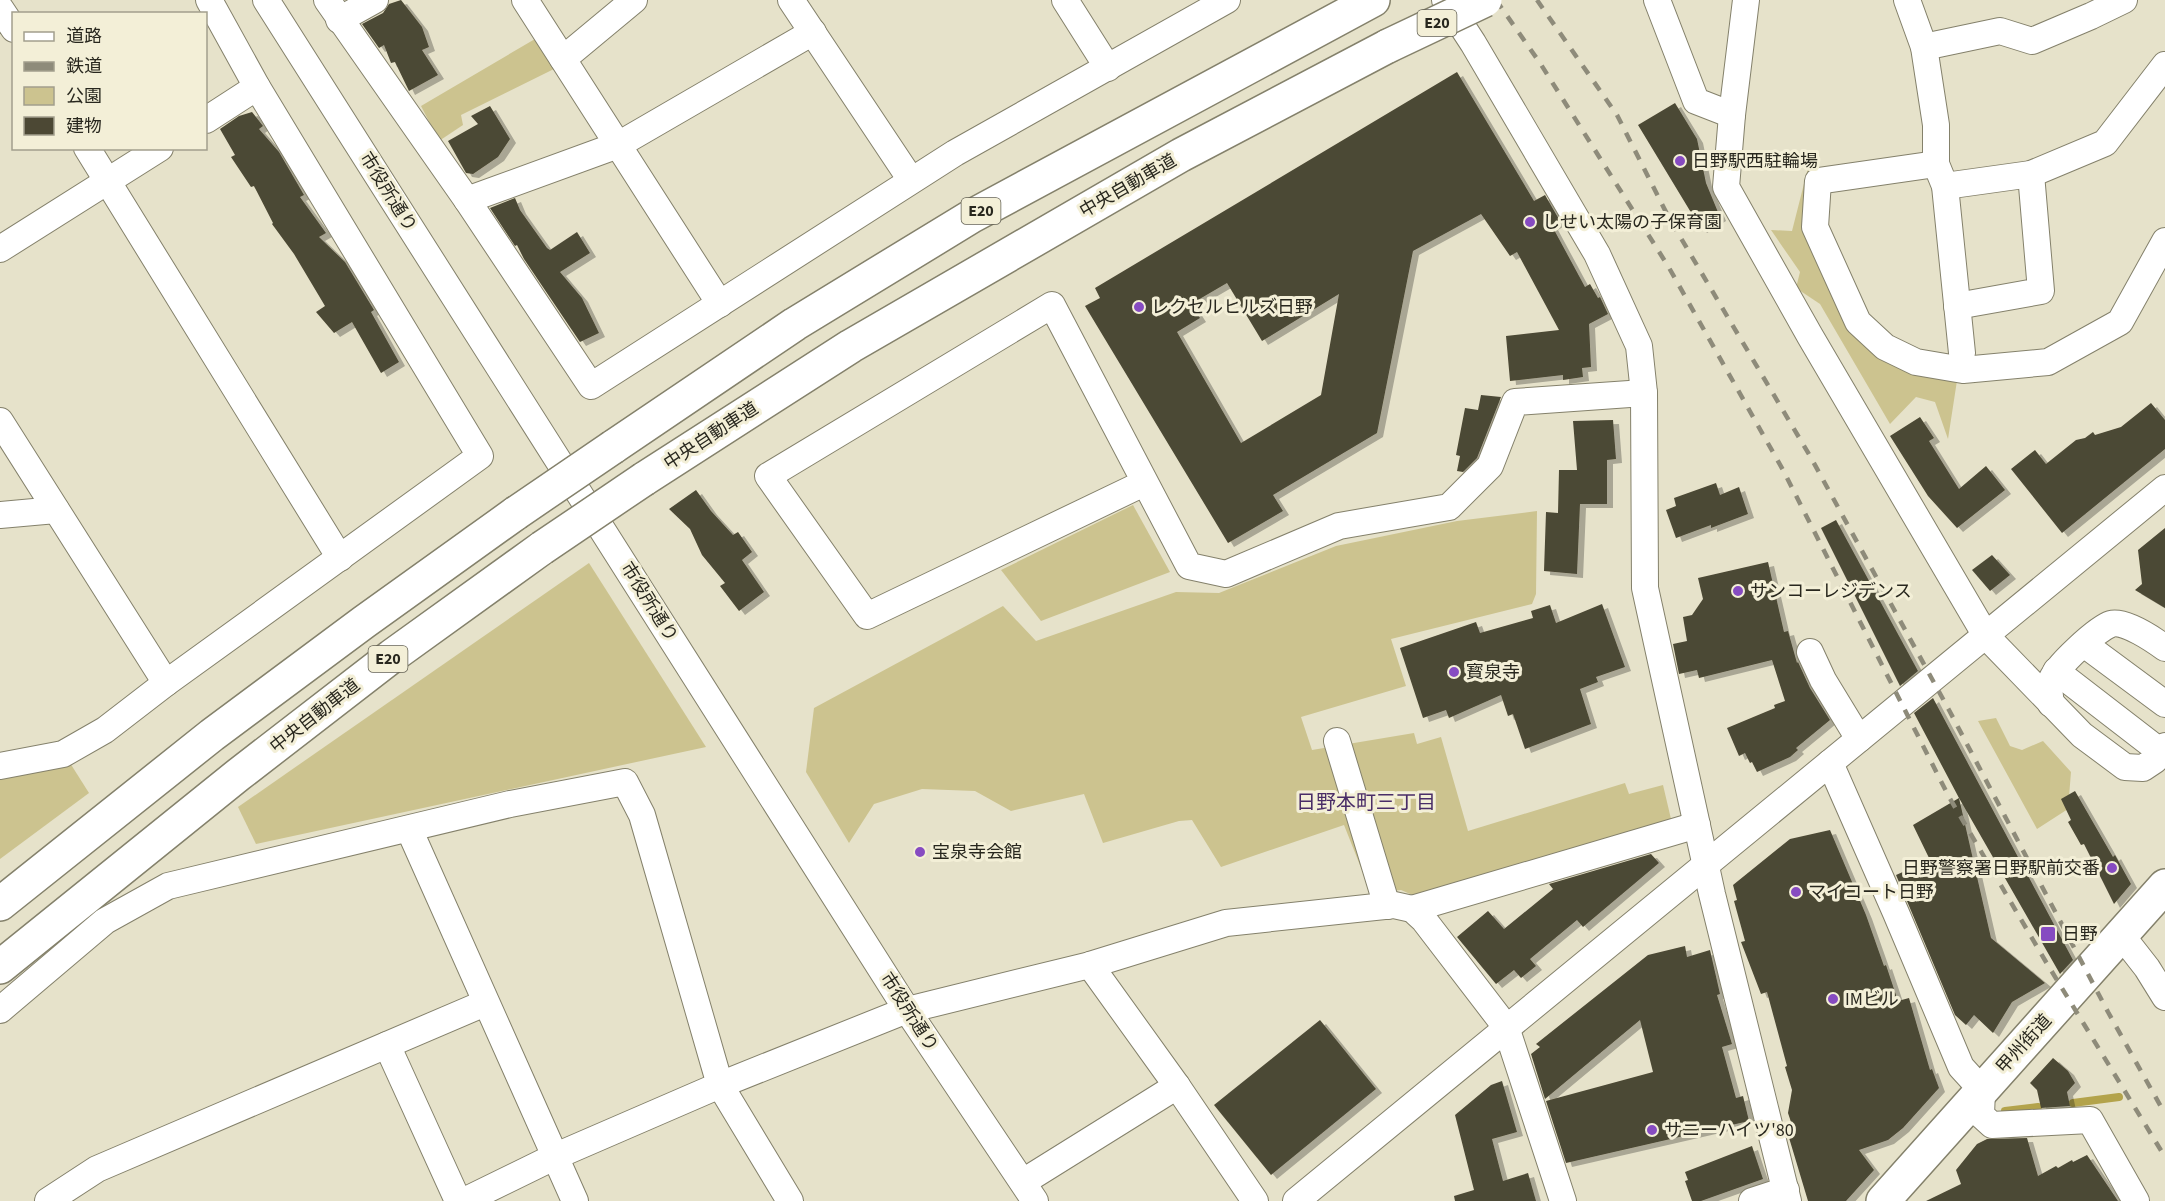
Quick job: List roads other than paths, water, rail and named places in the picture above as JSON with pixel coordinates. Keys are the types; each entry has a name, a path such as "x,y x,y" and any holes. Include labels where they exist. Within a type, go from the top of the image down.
{"main road":[{"name":"中央自動車道","path":"0,967 238,775 392,656 542,548 644,479 851,345 1181,155 1388,46 1485,0"},
{"name":"E20","path":"0,904 212,735 516,513 795,324 972,216 1369,2"},
{"name":"甲州街道","path":"1883,1201 2165,886"}],"street":[{"path":"0,766 63,754 105,730 166,683 480,456 257,87 209,0"},
{"name":"市役所通り","path":"266,0 907,1010 1029,1191"},
{"path":"375,0 333,10 466,200 591,386 955,153 1227,0"},
{"path":"525,0 720,304"},
{"path":"563,59 634,0"},
{"path":"791,0 911,180"},
{"path":"1065,0 1108,68"},
{"path":"1108,68 1124,38 1194,0"},
{"path":"1445,0 1473,43 1597,254 1639,346 1644,393 1645,588 1706,864 1787,1195 1752,1201"},
{"path":"1657,0 1696,101 1732,115"},
{"path":"1746,0 1726,187 1810,336 1986,636 2051,704 2082,735 2125,767 2143,768 2155,760 2163,749 2058,668 2028,670 2015,666"},
{"path":"1907,0 1924,46 1936,125 1962,353"},
{"path":"1924,46 2000,31 2032,41 2124,0"},
{"path":"0,8 12,26"},
{"path":"466,200 618,145 813,32"},
{"path":"2165,65 2105,143 2031,174 1940,175 1818,181 1815,227 1858,322 1885,347 1916,362 1963,370 2048,362 2120,322 2165,241"},
{"path":"207,119 257,87"},
{"path":"88,150 340,558"},
{"path":"0,249 157,150"},
{"path":"1957,306 2041,291 2031,174"},
{"path":"1144,483 867,616 768,476 1052,305 1189,566 1226,574 1339,526 1449,507 1490,466 1515,402 1644,393"},
{"path":"0,421 166,683"},
{"path":"1296,1201 2165,488"},
{"path":"0,515 56,510"},
{"path":"2051,704 2049,693 2051,680 2058,668 2084,644 2112,624 2124,625 2162,641"},
{"path":"2084,644 2165,704"},
{"path":"1810,652 1823,680 1859,740"},
{"path":"1337,741 1387,906"},
{"path":"1830,763 1961,1067 1982,1090 1981,1115 1992,1125 2090,1120 2136,1201"},
{"path":"0,1010 105,921 168,886 510,804 626,783 642,815 720,1085 790,1201"},
{"path":"464,1201 556,1156 720,1085 907,1010 1090,965 1226,923 1387,906 1412,909 1697,825"},
{"path":"409,829 574,1201"},
{"path":"1412,909 1424,920 1506,1027 1563,1201"},
{"path":"2122,936 2147,968 2165,997"},
{"path":"1090,965 1177,1086 1255,1201"},
{"path":"48,1201 97,1169 485,1003"},
{"path":"387,1045 458,1201"},
{"path":"1029,1191 1177,1086"}],"waterway":[{"path":"2073,1103 2119,1097"},
{"path":"2005,1111 2038,1107"}],"railway":[{"path":"1496,0 1540,63 1668,266 1783,470 1949,797 2165,1157"},
{"path":"1537,0 1617,115 1669,218 1810,456 2165,1114"}],"place":[{"name":"日野駅西駐輪場","path":"1680,161"},
{"name":"しせい太陽の子保育園","path":"1530,222"},
{"name":"レクセルヒルズ日野","path":"1139,307"},
{"name":"サンコーレジデンス","path":"1738,591"},
{"name":"寳泉寺","path":"1454,672"},
{"name":"宝泉寺会館","path":"920,852"},
{"name":"日野警察署日野駅前交番","path":"2112,868"},
{"name":"マイコート日野","path":"1796,892"},
{"name":"日野","path":"2048,934"},
{"name":"IMビル","path":"1833,999"},
{"name":"サニーハイツ'80","path":"1652,1130"}],"district":[{"name":"日野本町三丁目","path":"1366,803"}]}
